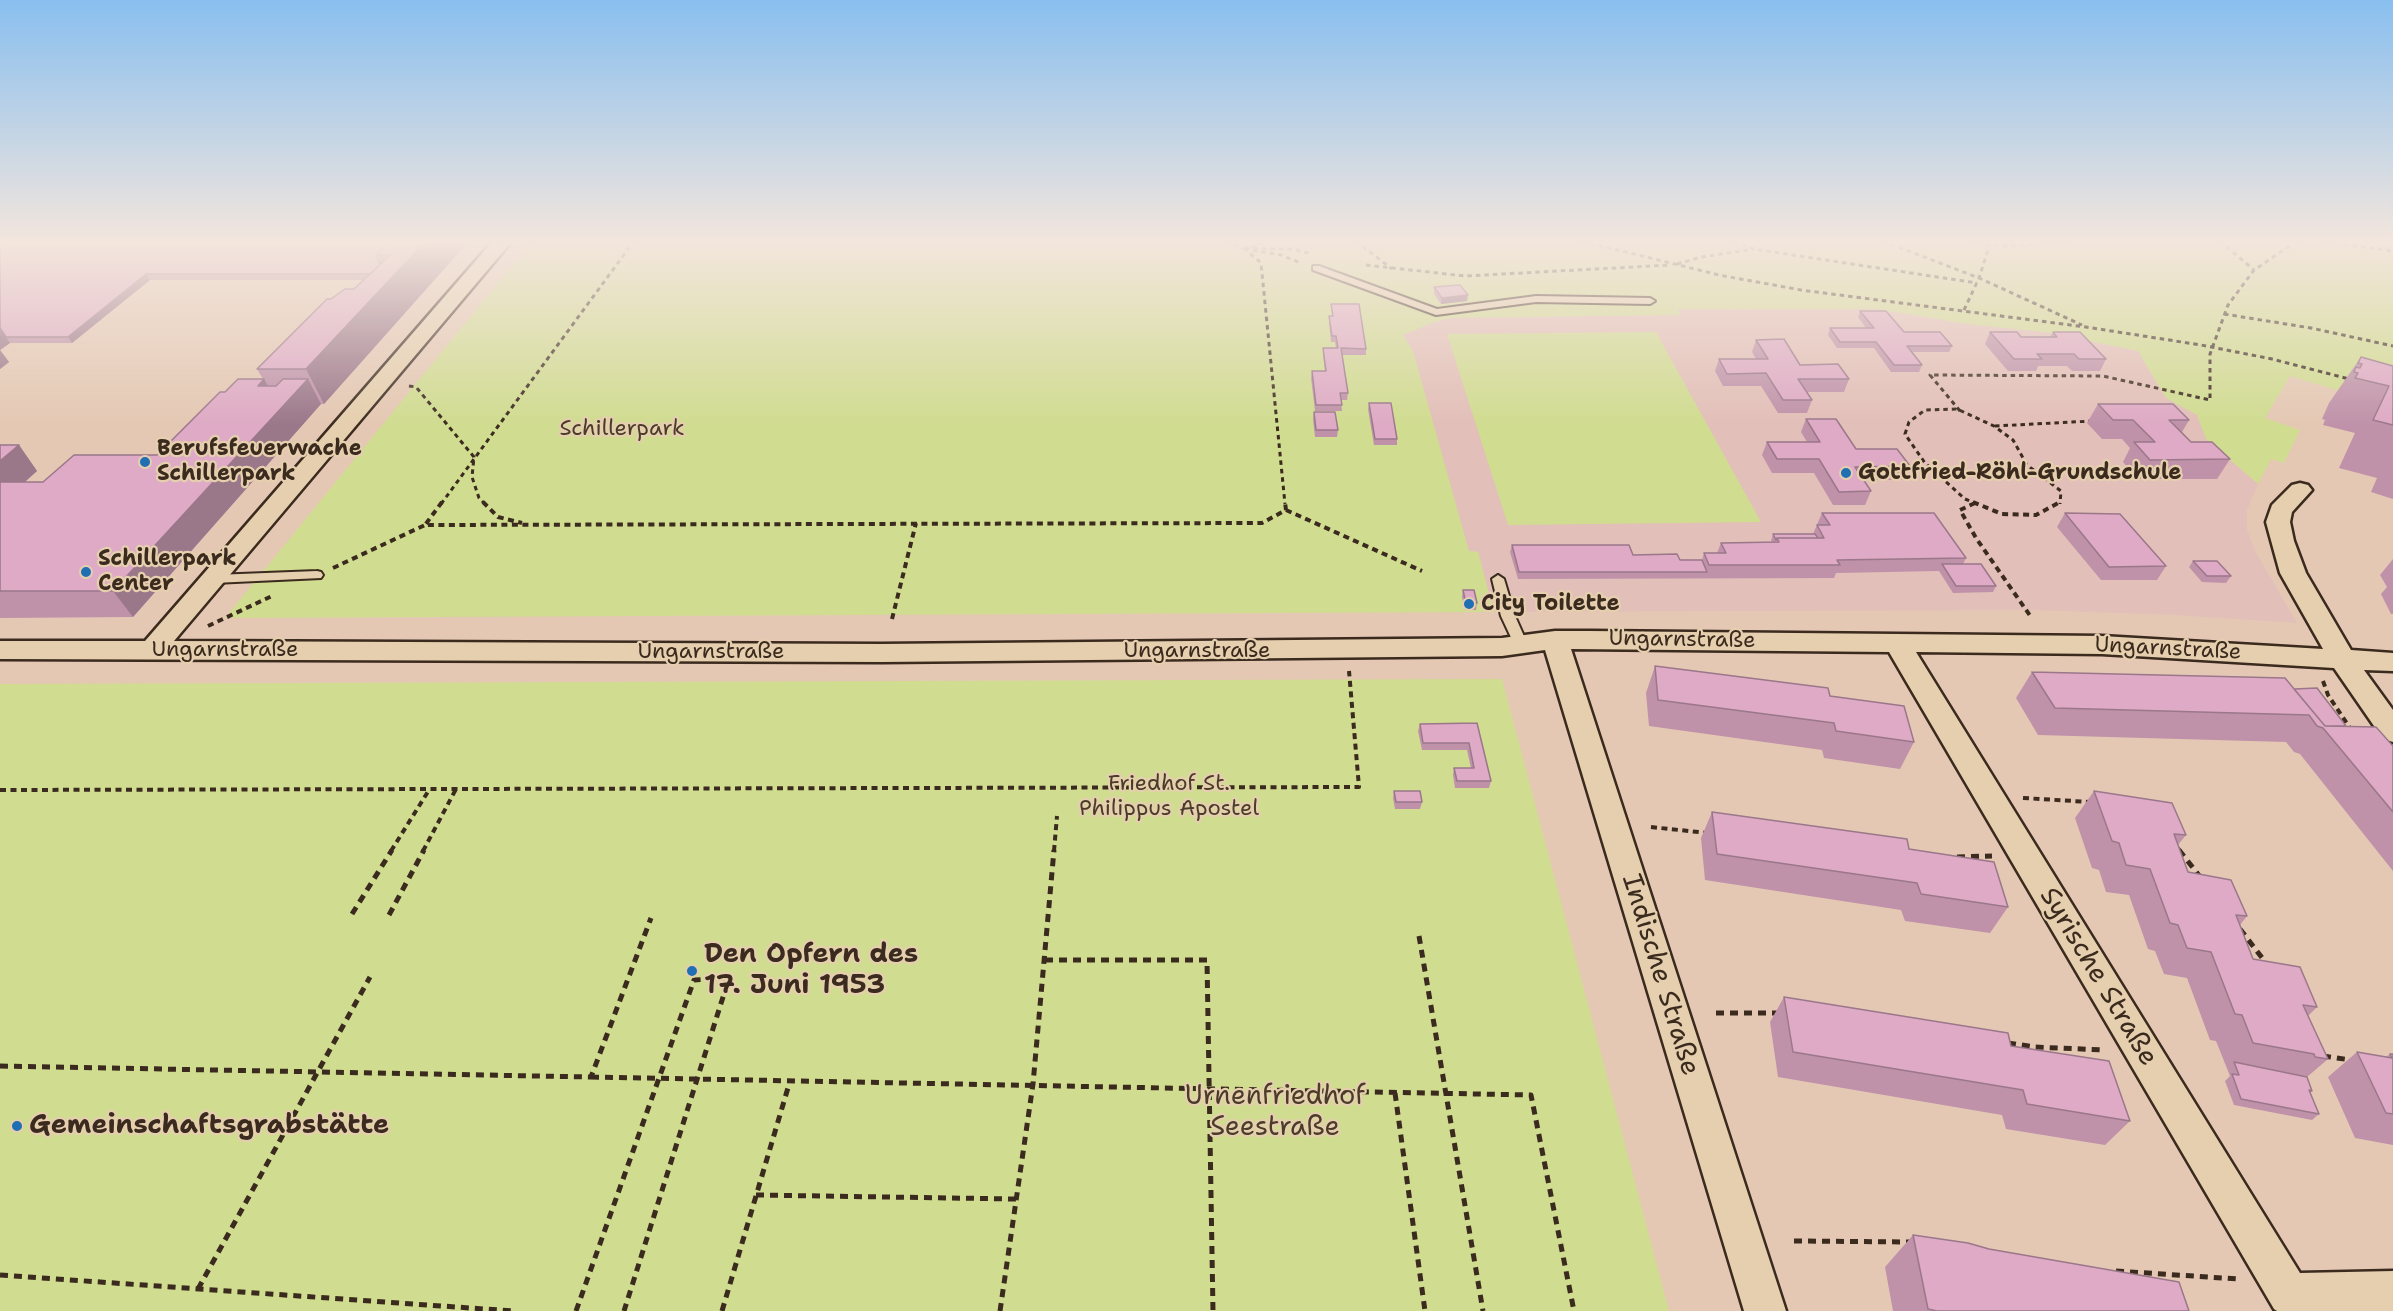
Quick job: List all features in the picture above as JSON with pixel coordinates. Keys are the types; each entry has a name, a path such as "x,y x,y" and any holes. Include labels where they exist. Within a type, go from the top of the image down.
{"street":[{"path":"153,649 451,302"},
{"path":"2300,490 2280,510 2278,522 2282,542 2293,573 2342,659 2393,732"},
{"name":"Ungarnstraße","path":"0,650 882,653 1434,649 1502,647 1555,640 2102,645 2393,662"},
{"name":"Indische Straße","path":"1555,640 1765,1311"},
{"name":"Syrische Straße","path":"1897,643 2294,1302"},
{"path":"2294,1302 2393,1292"}],"lane":[{"path":"1409,302 1436,312 1512,302"},
{"path":"214,579 317,575"},
{"path":"1498,579 1508,616 1520,643"}],"path":[{"path":"589,302 425,525 1262,523 1286,510"},
{"path":"1265,302 1286,510"},
{"path":"1900,302 2212,347 2272,358 2349,379"},
{"path":"1964,310 1968,302"},
{"path":"2031,302 2085,327"},
{"path":"1960,411 1930,375 2103,376 2210,400 2212,347 2231,302"},
{"path":"2224,314 2311,328 2393,346"},
{"path":"409,387 416,387 474,457 472,477 478,498 498,517 528,525"},
{"path":"1924,410 1960,411 1994,426 2013,440 2027,465 2061,490 2060,504 2036,515 2001,514 1965,499 1925,463 1905,434 1909,422 1924,410"},
{"path":"1994,426 2095,421"},
{"path":"1975,503 1960,510 1976,538 2031,617"},
{"path":"1286,510 1422,571"},
{"path":"892,619 916,523"},
{"path":"0,790 1359,787 1349,671"},
{"path":"2322,679 2328,695 2359,739"},
{"path":"352,914 429,789"},
{"path":"389,915 456,789"},
{"path":"1991,799 2034,797 2075,799 2097,803"},
{"path":"1000,1311 1033,1084 1057,816"},
{"path":"1651,827 1714,833"},
{"path":"2172,840 2207,886"},
{"path":"1948,856 1995,856"},
{"path":"591,1077 651,918"},
{"path":"2235,923 2270,969"},
{"path":"1419,936 1483,1311"},
{"path":"1045,960 1207,960 1213,1311"},
{"path":"198,1289 370,977"},
{"path":"576,1311 694,980 729,978 624,1311"},
{"path":"1716,1013 1785,1012"},
{"path":"2001,1041 2035,1047 2106,1050"},
{"path":"2314,1054 2359,1062"},
{"path":"0,1066 1531,1095 1574,1311"},
{"path":"722,1311 790,1081"},
{"path":"1395,1093 1425,1311"},
{"path":"756,1195 1016,1199"},
{"path":"1794,1241 1922,1242"},
{"path":"2111,1271 2238,1279"},
{"path":"0,1275 513,1311"}],"shaded area":[{"name":"Gottfried-Röhl-Grundschule","path":"1331,302 1644,302 1725,310 1877,309 1968,324 2045,332 2138,351 2166,398 2197,415 2206,439 2258,484 2247,510 2247,529 2255,551 2297,623 2174,615 2030,610 1494,612 1478,552 1469,551"}],"green space":[{"name":"Schillerpark","path":"482,302 2393,302 2393,407 2290,376 2265,418 2300,430 2284,463 2271,459 2258,484 2206,439 2197,415 2166,398 2138,351 2045,332 1968,324 1877,309 1678,309 1680,315 1450,318 1432,323 1403,335 1413,351 1469,551 1478,552 1494,612 225,618"},
{"path":"1656,332 1761,522 1508,525 1447,334"},
{"name":"Urnenfriedhof Seestraße","path":"1502,679 1669,1311 0,1311 0,684"}],"building":[{"path":"0,302 111,302 68,337 6,337 0,328"},
{"path":"324,302 369,302 306,369 257,369"},
{"path":"1331,304 1359,304 1366,349 1341,348 1348,393 1340,393 1342,405 1316,405 1312,371 1326,371 1323,348 1338,348 1336,336 1332,336 1329,316 1333,316"},
{"path":"1860,311 1886,311 1904,332 1940,332 1952,346 1907,346 1922,365 1894,365 1876,342 1840,342 1830,328 1874,328"},
{"path":"1990,332 2017,332 2021,337 2057,337 2053,332 2080,332 2106,359 2079,359 2074,354 2037,354 2042,359 2014,359"},
{"path":"1784,339 1800,365 1838,364 1849,379 1798,379 1812,400 1783,400 1766,373 1727,374 1719,359 1768,359 1756,340"},
{"path":"2361,357 2393,366 2393,425 2373,420 2389,386 2355,378 2358,373 2354,372 2356,367 2360,368 2362,364 2358,363"},
{"path":"238,379 264,379 258,386 276,386 283,379 308,379 113,591 0,591 0,482 43,482 74,455 157,455 220,392 225,392"},
{"path":"1369,403 1391,403 1397,439 1375,439"},
{"path":"2098,404 2173,404 2189,420 2169,420 2191,442 2212,442 2230,459 2150,460 2134,442 2155,442 2133,420 2113,420"},
{"path":"1314,412 1335,412 1338,430 1316,430"},
{"path":"1806,419 1836,419 1856,449 1897,449 1910,466 1855,467 1871,491 1839,492 1819,459 1777,459 1767,442 1820,442"},
{"path":"0,445 19,445 0,461"},
{"path":"1822,513 1934,513 1966,558 1837,560 1840,565 1709,565 1704,553 1726,553 1721,543 1779,542 1777,538 1824,538 1817,525 1830,525"},
{"path":"2065,513 2120,514 2166,566 2109,567"},
{"path":"1773,534 1815,534 1818,538 1777,538 1776,540"},
{"path":"1512,545 1629,545 1633,555 1677,554 1680,560 1702,560 1707,572 1519,572"},
{"path":"2193,561 2217,561 2231,576 2207,576"},
{"path":"1942,564 1981,564 1996,586 1956,586"},
{"path":"1463,590 1474,590 1477,603 1466,604"},
{"path":"1655,666 1828,688 1830,696 1904,706 1914,742 1836,731 1834,723 1658,700"},
{"path":"2032,672 2285,678 2325,726 2376,727 2393,746 2393,812 2323,728 2317,726 2309,715 2055,708"},
{"path":"2317,688 2346,726 2325,726 2294,689"},
{"path":"1477,723 1491,781 1457,781 1454,768 1474,768 1469,743 1423,743 1420,724"},
{"path":"1394,791 1420,791 1422,802 1396,802"},
{"path":"2094,791 2172,803 2186,835 2174,834 2188,872 2231,880 2247,916 2236,915 2253,959 2300,967 2317,1007 2303,1005 2328,1059 2315,1057 2314,1054 2253,1043 2242,1015 2235,1014 2211,952 2187,948 2178,925 2170,923 2150,869 2126,865 2119,843 2112,841"},
{"path":"1712,812 1907,839 1909,849 1994,862 2008,907 1921,894 1917,883 1717,854"},
{"path":"1784,997 2008,1033 2011,1046 2109,1061 2130,1121 2027,1104 2023,1090 1793,1052"},
{"path":"2357,1052 2392,1058 2390,1054 2393,1054 2393,1114 2386,1113"},
{"path":"2234,1062 2307,1077 2312,1091 2309,1090 2319,1114 2241,1099 2232,1074 2239,1075"},
{"path":"1913,1235 2179,1282 2189,1311 1937,1311 1928,1309"}],"place":[{"name":"Berufsfeuerwache Schillerpark","path":"145,462"},
{"name":"Gottfried-Röhl-Grundschule","path":"1846,473"},
{"name":"Schillerpark Center","path":"86,572"},
{"name":"City Toilette","path":"1469,604"},
{"name":"Den Opfern des 17. Juni 1953","path":"692,971"},
{"name":"Gemeinschaftsgrabstätte","path":"17,1126"}],"park label":[{"name":"Friedhof St. Philippus Apostel","path":"1169,796"}]}
